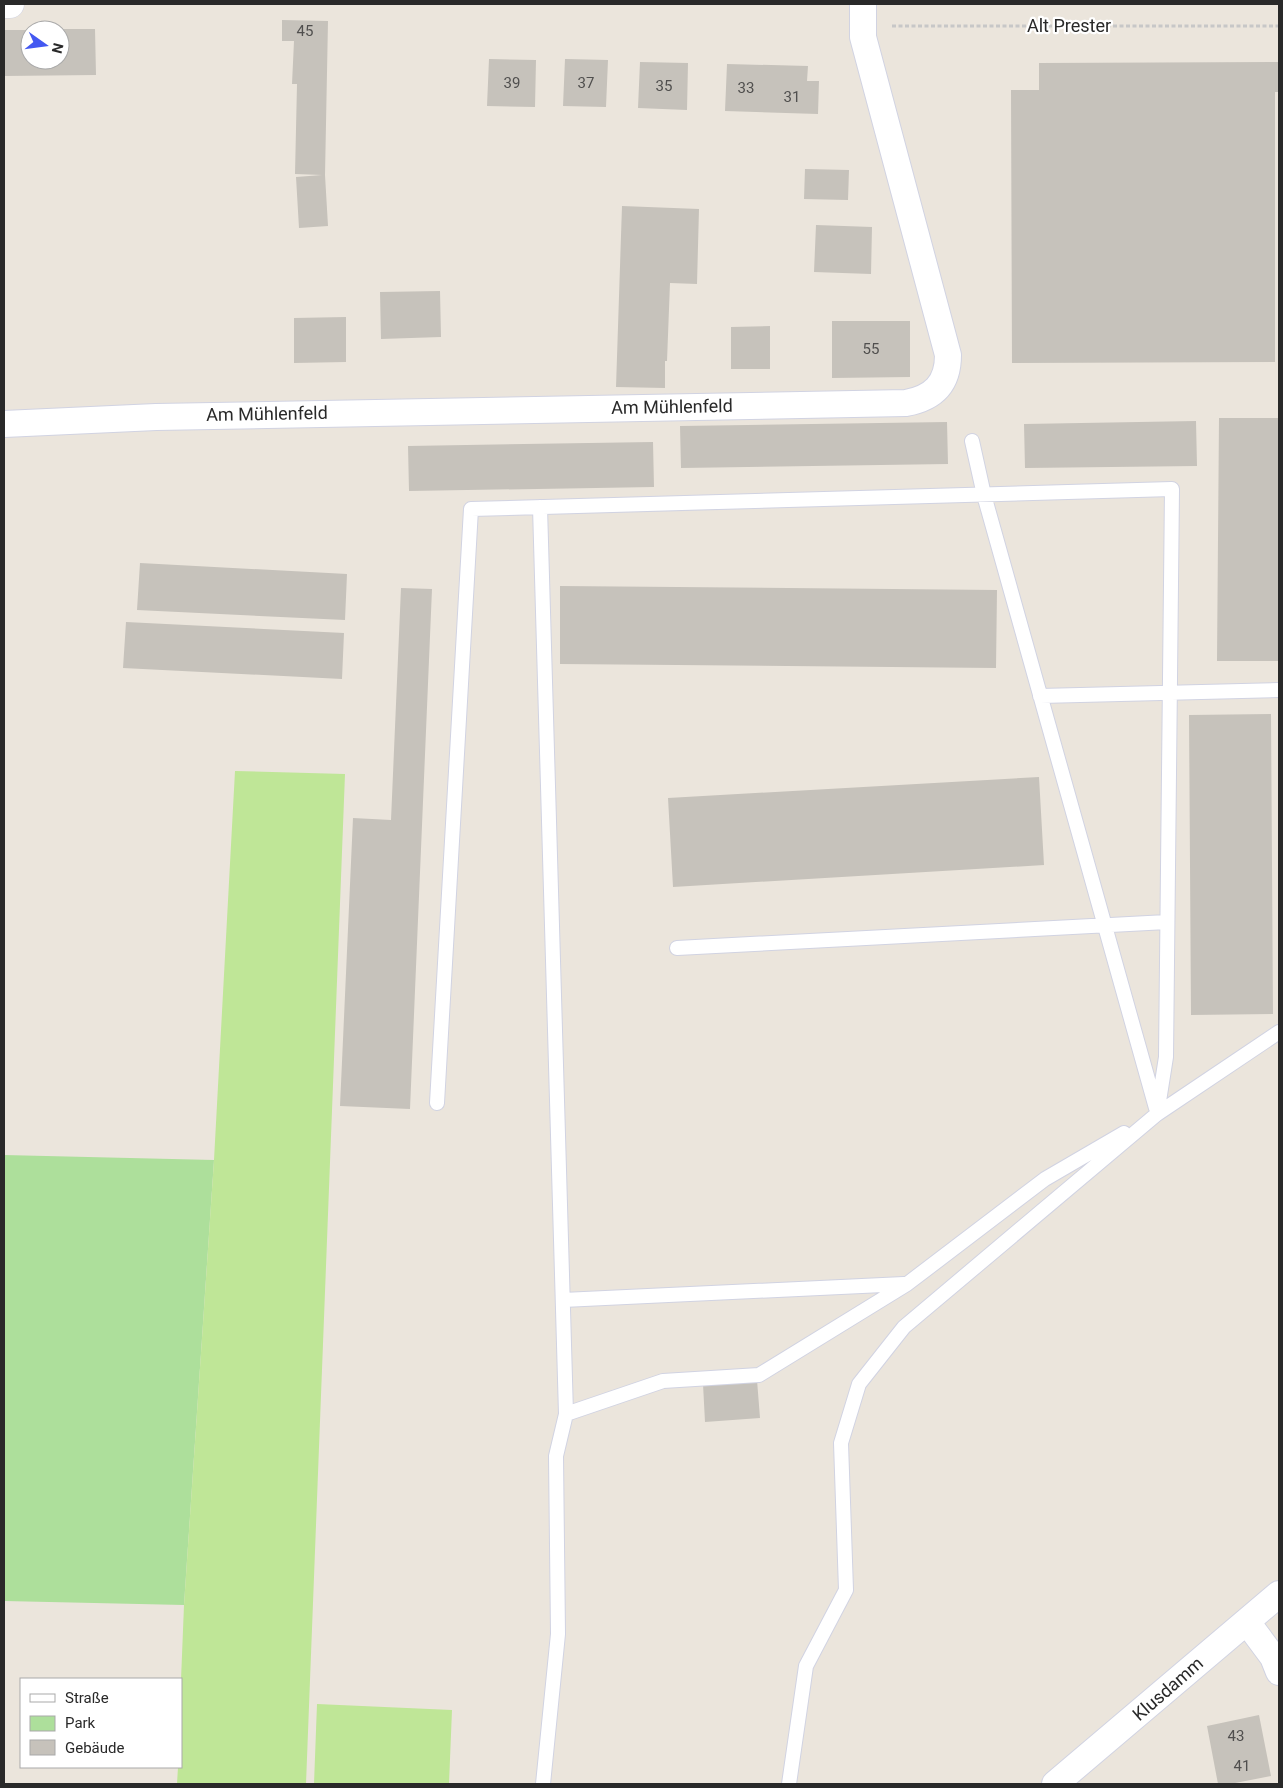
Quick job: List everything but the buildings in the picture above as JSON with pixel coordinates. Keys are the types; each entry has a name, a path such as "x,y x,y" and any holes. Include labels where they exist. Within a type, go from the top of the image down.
{"main road":[{"path":"4,4 10,4"}],"street":[{"name":"Am Mühlenfeld","path":"4,424 176,416 906,404 929,396 944,378 948,367 948,355 863,37 863,4"},
{"name":"Klusdamm","path":"1056,1784 1279,1594"},
{"path":"1246,1622 1273,1657 1279,1672"}],"lane":[{"path":"972,441 984,494 1157,1114"},
{"path":"436,1103 471,509 1172,489 1166,1057 1157,1114 904,1327 859,1384 841,1443 846,1590 806,1666 789,1784"},
{"path":"540,507 566,1414 556,1456 558,1634 542,1784"},
{"path":"1040,696 1279,690"},
{"path":"677,948 1167,922"},
{"path":"566,1414 663,1382 759,1375 907,1284 1044,1180 1157,1114 1279,1032"},
{"path":"563,1300 907,1284"}],"path":[{"name":"Alt Prester","path":"888,26 1279,26"}],"green space":[{"path":"235,771 345,774 306,1784 177,1784 178,1768 182,1768 181,1678 184,1605 214,1160"},
{"path":"4,1155 214,1160 184,1605 4,1601"},
{"path":"317,1704 452,1710 449,1784 314,1784"}]}
